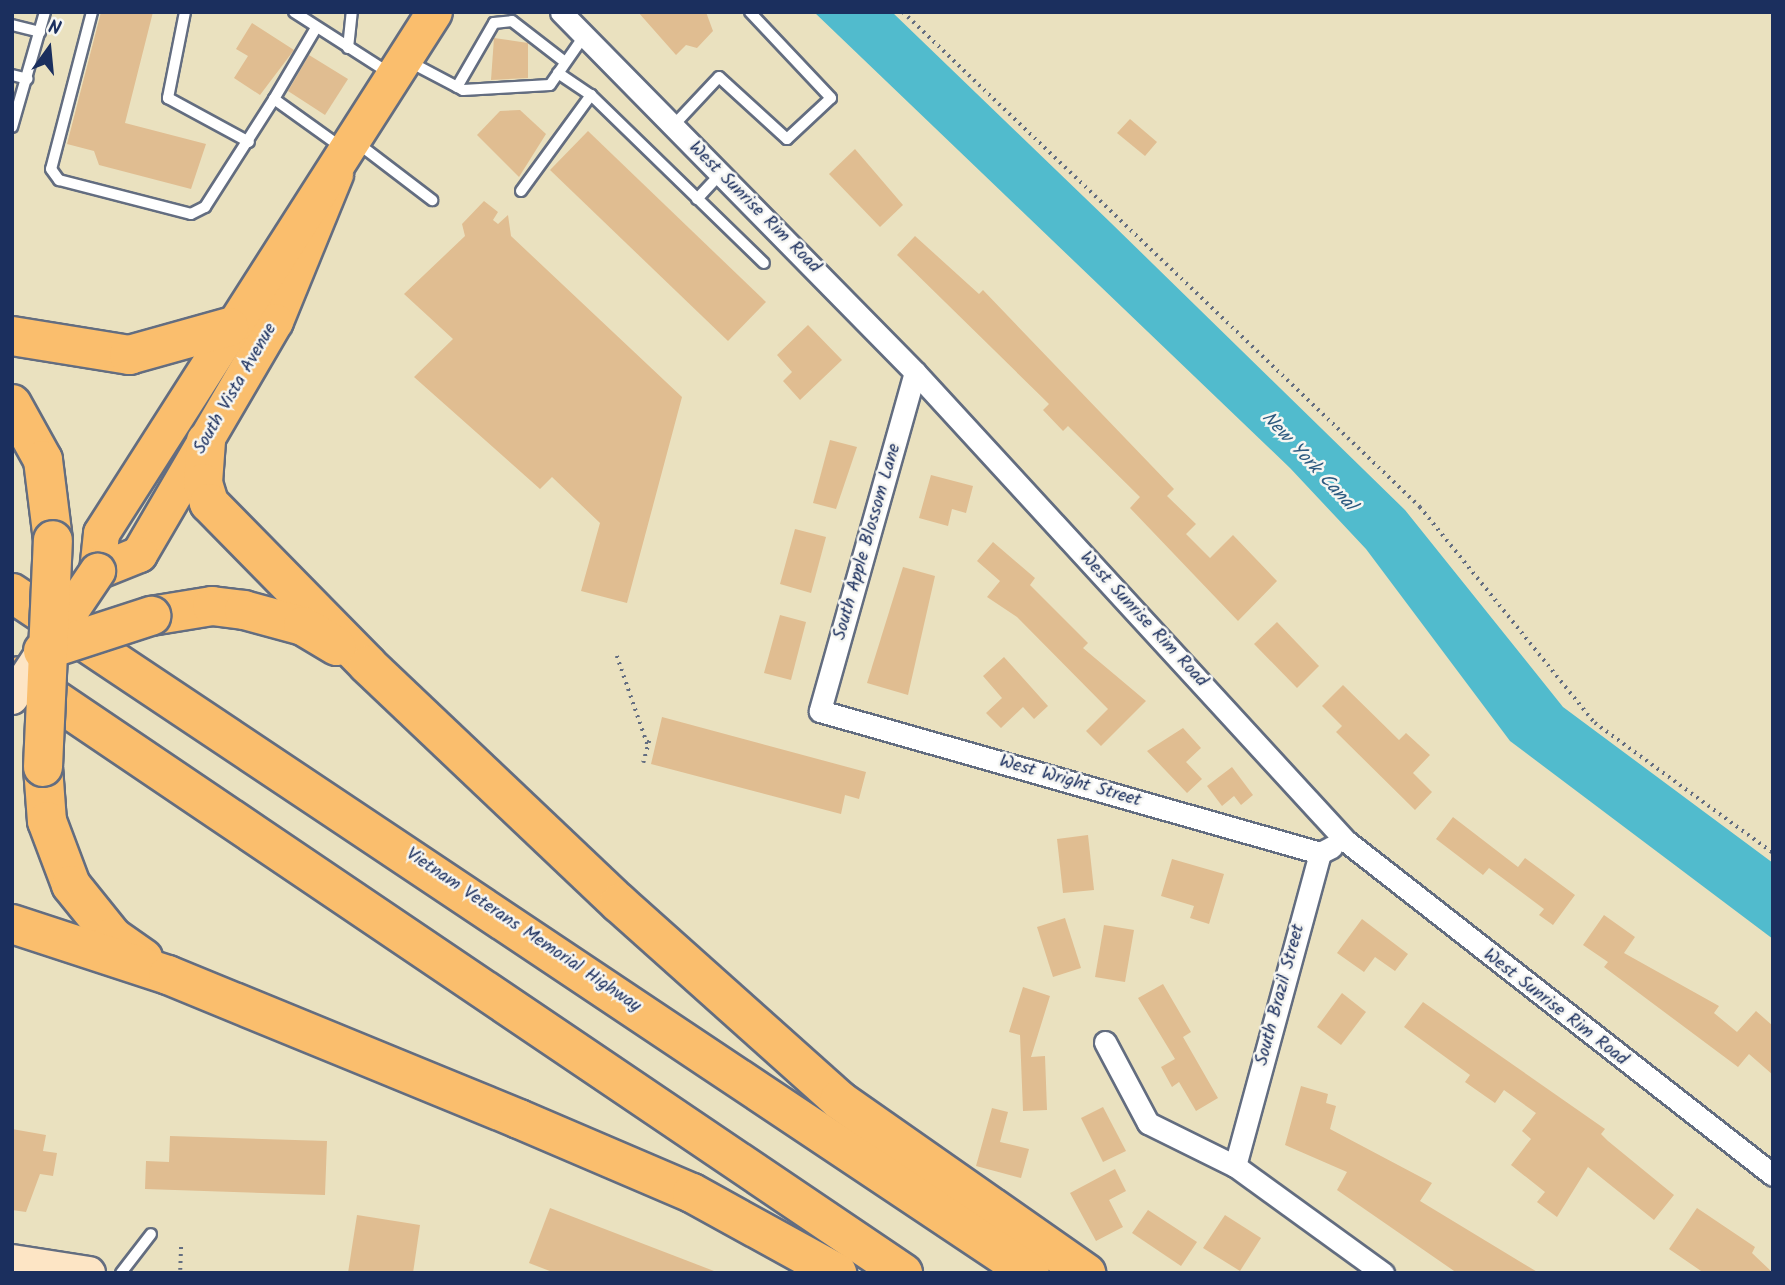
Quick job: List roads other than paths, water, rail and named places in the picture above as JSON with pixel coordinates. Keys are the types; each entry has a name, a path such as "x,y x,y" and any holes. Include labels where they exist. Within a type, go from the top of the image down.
{"highway":[{"path":"12,336 129,355 229,327"},
{"path":"12,404 43,460 53,540 28,657 43,766 47,821 71,885 113,937 168,975"},
{"path":"206,441 203,483 209,503 368,665 797,1066 1086,1273"},
{"name":"Vietnam Veterans Memorial Highway","path":"12,593 1030,1273"},
{"path":"28,657 151,617 212,607 275,616 368,665"},
{"path":"12,671 99,727 903,1273"},
{"path":"12,924 168,975 692,1193 837,1273"}],"main road":[{"name":"South Vista Avenue","path":"97,571 101,533 229,327 346,156 435,12"},
{"name":"South Vista Avenue","path":"28,657 97,571 139,554 275,321 346,156"}],"street":[{"name":"West Sunrise Rim Road","path":"561,12 915,372 1346,841 1773,1175"},
{"name":"South Apple Blossom Lane","path":"820,711 915,372"},
{"name":"South Vista Avenue","path":"12,698 28,657"},
{"name":"West Wright Street","path":"820,711 1320,853"},
{"path":"1320,853 1346,841"},
{"name":"South Brazil Street","path":"1235,1166 1320,853"},
{"path":"1105,1042 1148,1123 1235,1166 1383,1273"},
{"path":"12,1261 89,1273"}],"lane":[{"path":"14,126 46,12"},
{"path":"92,12 51,169 59,180 191,214 205,208 249,142 316,28"},
{"path":"185,12 168,98 249,142"},
{"path":"294,12 348,48 457,87 550,85 584,36"},
{"path":"348,48 352,12"},
{"path":"673,126 719,77 787,139 831,98 750,12"},
{"path":"457,87 494,23 512,21 565,62"},
{"path":"12,25 40,32"},
{"path":"558,74 591,95 764,264"},
{"path":"12,75 28,79"},
{"path":"521,191 591,95"},
{"path":"274,99 346,156 432,200"},
{"path":"697,199 720,174"},
{"path":"121,1273 151,1234"}],"water":[{"name":"New York Canal","path":"814,12 892,12 1111,223 1405,510 1563,707 1773,863 1773,939 1510,741 1366,549 1290,468"}]}
